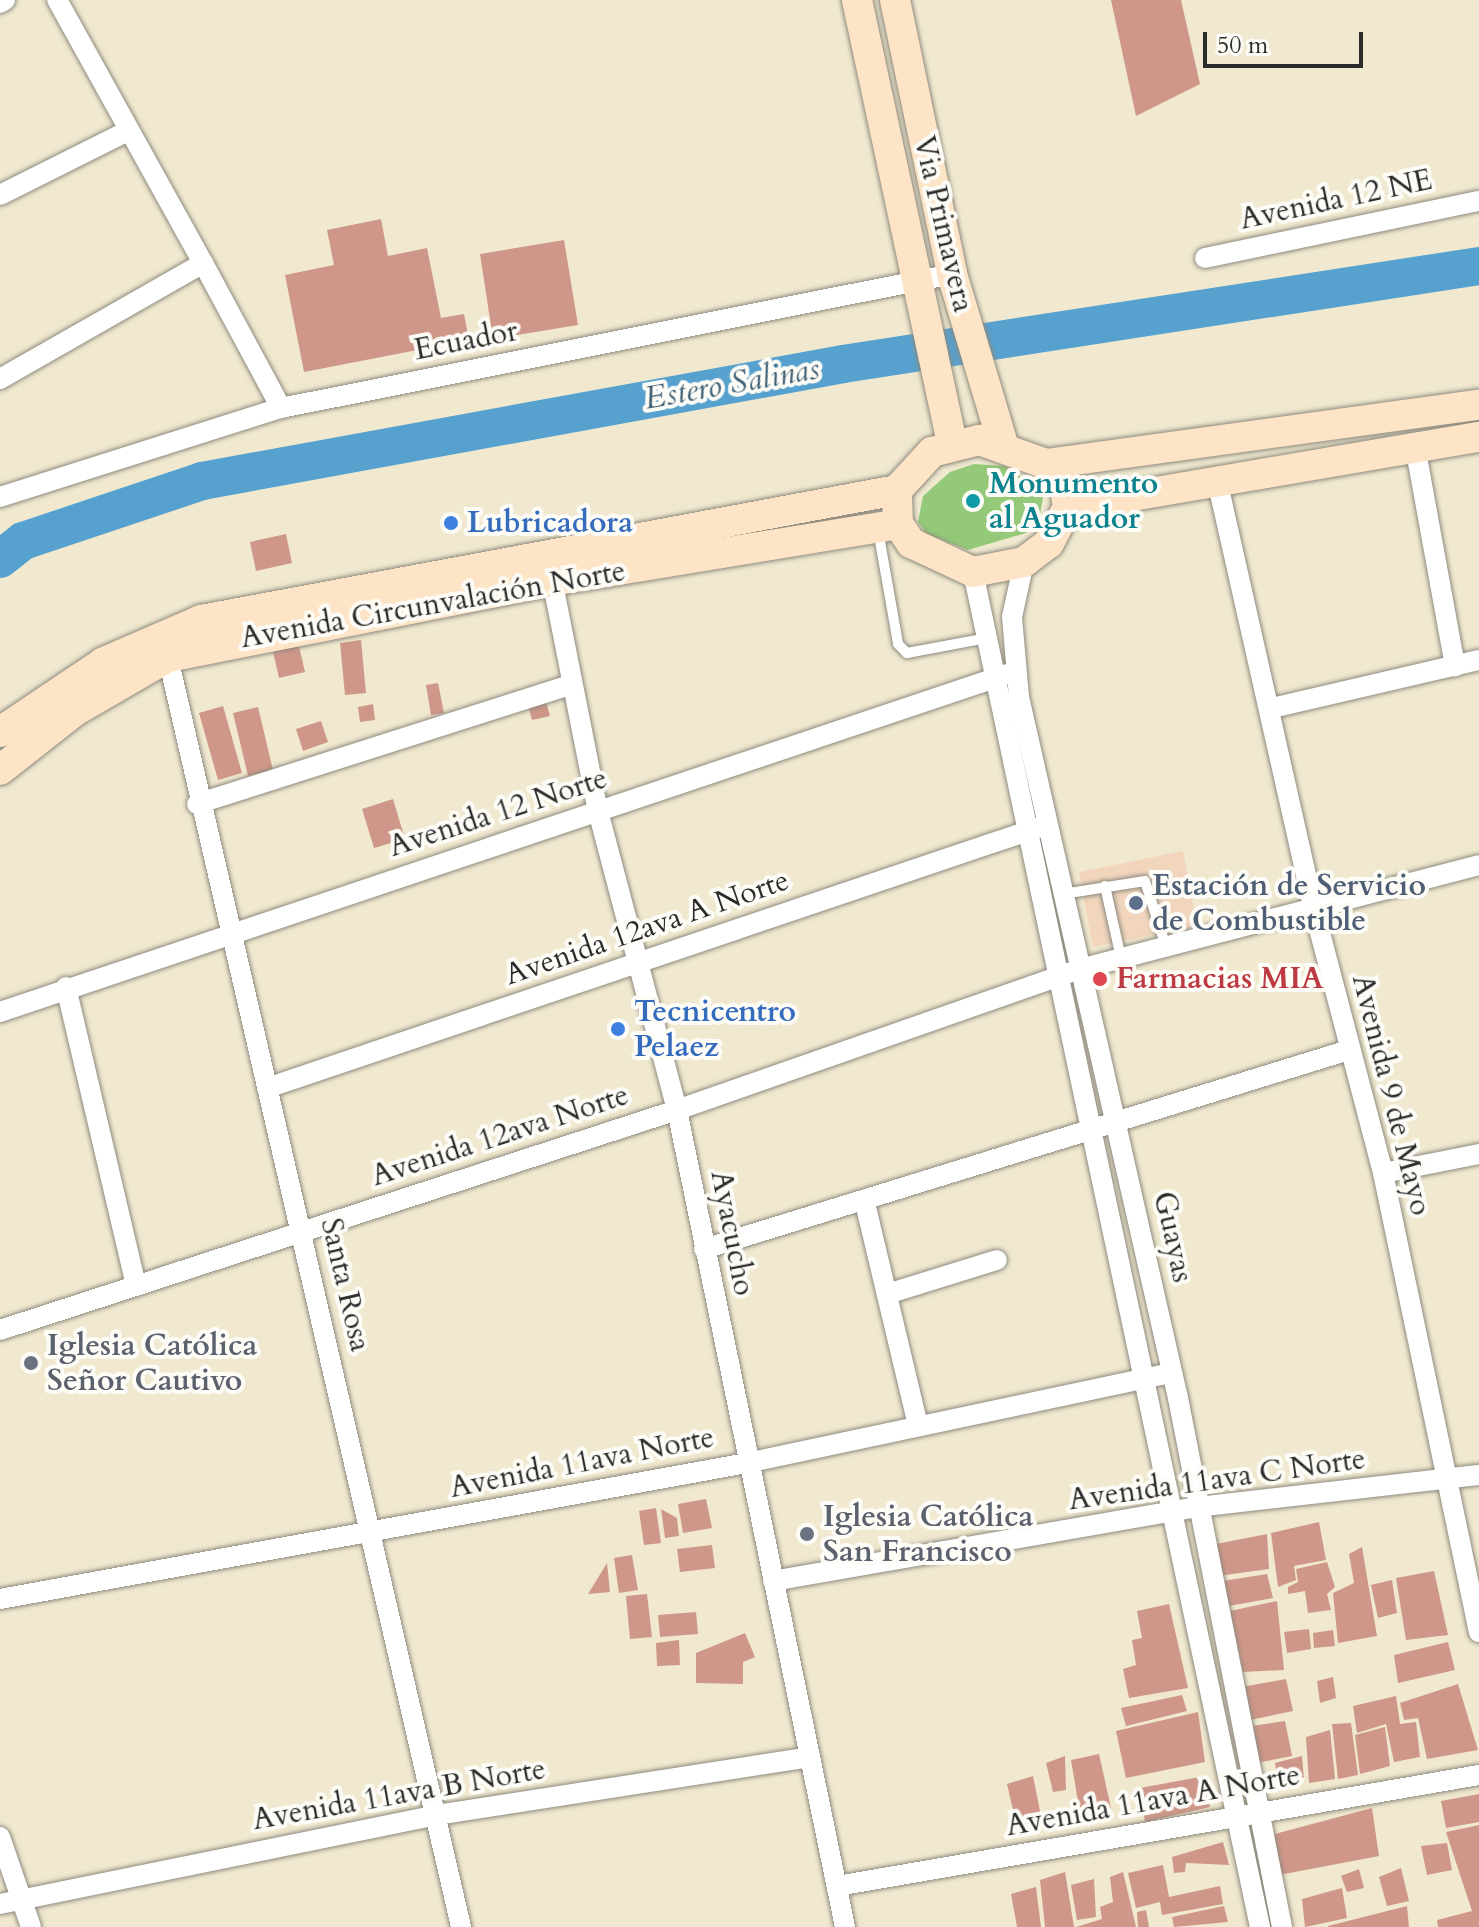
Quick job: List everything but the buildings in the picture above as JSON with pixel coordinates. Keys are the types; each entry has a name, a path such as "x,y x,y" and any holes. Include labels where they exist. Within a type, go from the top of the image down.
{"main road":[{"name":"Via Primavera","path":"857,0 952,443"},
{"name":"Via Primavera","path":"895,0 952,274 983,389 1003,444"},
{"path":"1046,464 1479,405"},
{"path":"1068,507 1479,437"},
{"path":"952,443 1003,444 1046,464 1064,482 1068,507 1049,543 1024,562 973,572 937,560 888,526 897,490 932,452 952,443"},
{"name":"Avenida Circunvalación Norte","path":"0,732 68,684 166,645 550,567 897,490"},
{"name":"Avenida Circunvalación Norte","path":"550,567 888,526"},
{"name":"Avenida Circunvalación Norte","path":"0,770 166,645"}],"street":[{"path":"57,0 281,408"},
{"path":"0,195 128,131"},
{"name":"Avenida 12 NE","path":"1205,258 1479,201"},
{"path":"0,379 203,263"},
{"name":"Ecuador","path":"0,497 281,408 952,274"},
{"path":"1415,446 1455,666"},
{"name":"Avenida 9 de Mayo","path":"1217,480 1272,708 1313,906 1383,1173 1444,1482 1479,1632"},
{"name":"Guayas","path":"1005,674 1012,617 1024,562"},
{"name":"Ayacucho","path":"550,567 570,685 598,811 677,1110 747,1463 845,1927"},
{"name":"Guayas","path":"973,572 987,638 1005,674 1036,827 1059,978 1094,1132 1232,1818 1260,1927"},
{"name":"Santa Rosa","path":"166,645 197,804 302,1231 461,1927"},
{"path":"1272,708 1479,660"},
{"name":"Avenida 12 Norte","path":"0,1012 66,987 1005,674"},
{"path":"197,804 570,685"},
{"name":"Guayas","path":"1036,827 1062,894 1117,1125 1172,1373 1282,1927"},
{"name":"Avenida 12ava A Norte","path":"267,1088 1036,827"},
{"name":"Avenida 12ava Norte","path":"0,1330 135,1282 677,1110 1080,969 1479,865"},
{"path":"66,987 135,1282"},
{"path":"704,1249 865,1203 1349,1050"},
{"path":"1383,1173 1479,1154"},
{"path":"865,1203 918,1426"},
{"path":"887,1294 997,1260"},
{"name":"Avenida 11ava Norte","path":"0,1599 747,1463 1172,1373"},
{"name":"Avenida 11ava C Norte","path":"773,1581 1197,1507 1444,1482 1479,1475"},
{"name":"Avenida 11ava B Norte","path":"0,1904 436,1815 810,1757"},
{"name":"Avenida 11ava A Norte","path":"837,1886 1479,1775"},
{"path":"0,1837 31,1927"}],"lane":[{"path":"888,526 898,644 907,653 987,638"},
{"path":"1062,894 1105,886 1149,885 1166,947"},
{"path":"1105,886 1121,958"}],"shaded area":[{"path":"1183,851 1197,926 1093,947 1079,872"}],"green space":[{"path":"974,464 1005,466 1044,492 1039,520 1026,533 968,550 927,534 918,522 923,496 950,472"}],"waterway":[{"name":"Estero Salinas","path":"0,559 23,541 202,481 843,364 1479,266"}],"place":[{"name":"Monumento al Aguador","path":"973,501"},
{"name":"Lubricadora","path":"451,523"},
{"name":"Estación de Servicio de Combustible","path":"1136,903"},
{"name":"Farmacias MIA","path":"1100,979"},
{"name":"Tecnicentro Pelaez","path":"618,1029"},
{"name":"Iglesia Católica Señor Cautivo","path":"31,1363"},
{"name":"Iglesia Católica San Francisco","path":"807,1534"}]}
